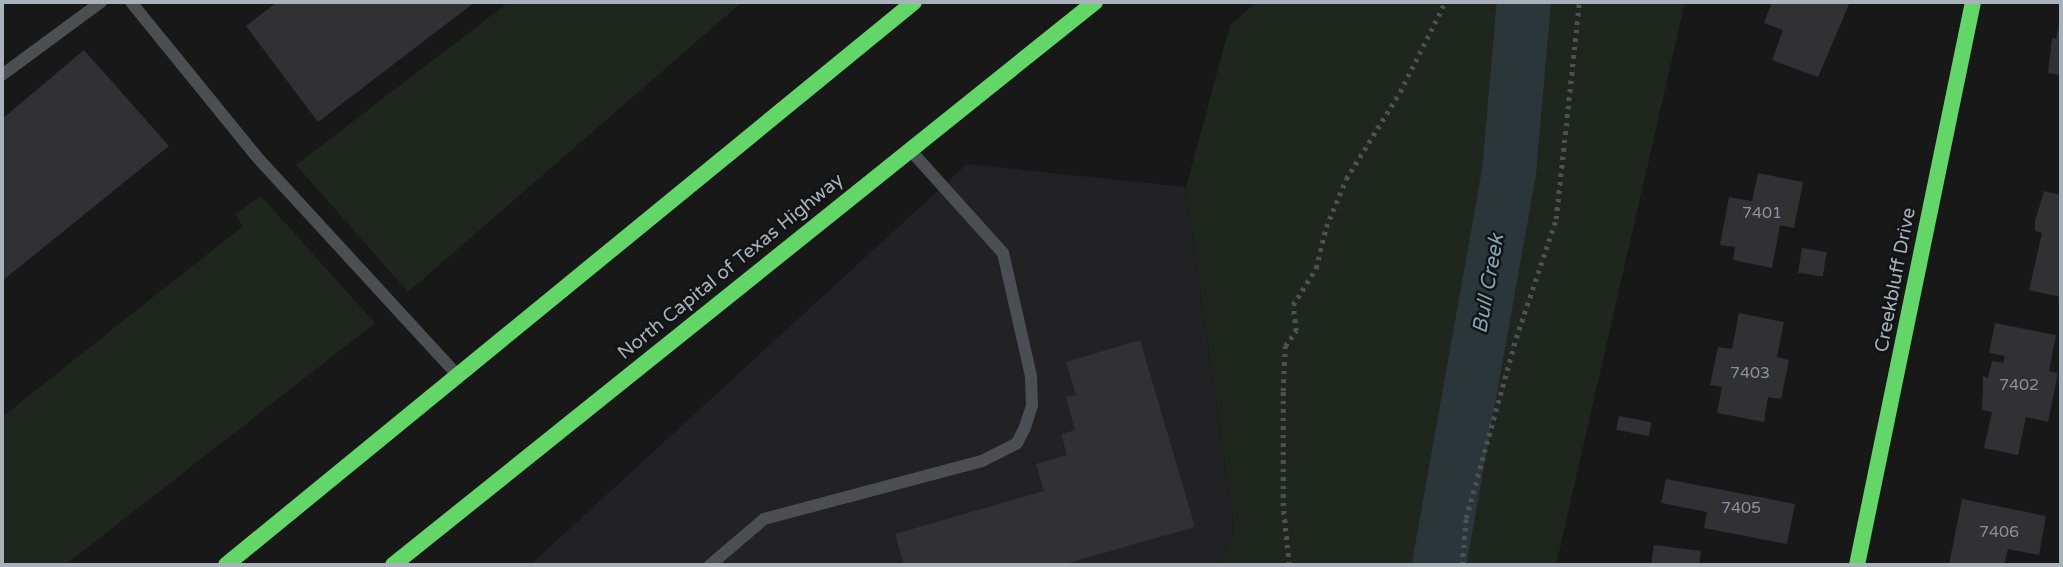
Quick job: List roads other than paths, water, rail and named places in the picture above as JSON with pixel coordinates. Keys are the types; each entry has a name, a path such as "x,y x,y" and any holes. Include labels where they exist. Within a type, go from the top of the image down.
{"main road":[{"path":"226,565 914,2"},
{"name":"North Capital of Texas Highway","path":"393,565 1095,2"},
{"name":"Creekbluff Drive","path":"1857,565 1973,2"}],"lane":[{"path":"2,75 101,2"},
{"path":"131,2 256,156 459,377"},
{"path":"710,565 764,519 982,461 1017,443 1032,405 1031,376 1003,253 910,150"}],"waterway":[{"name":"Bull Creek","path":"1439,565 1509,172 1524,2"}]}
